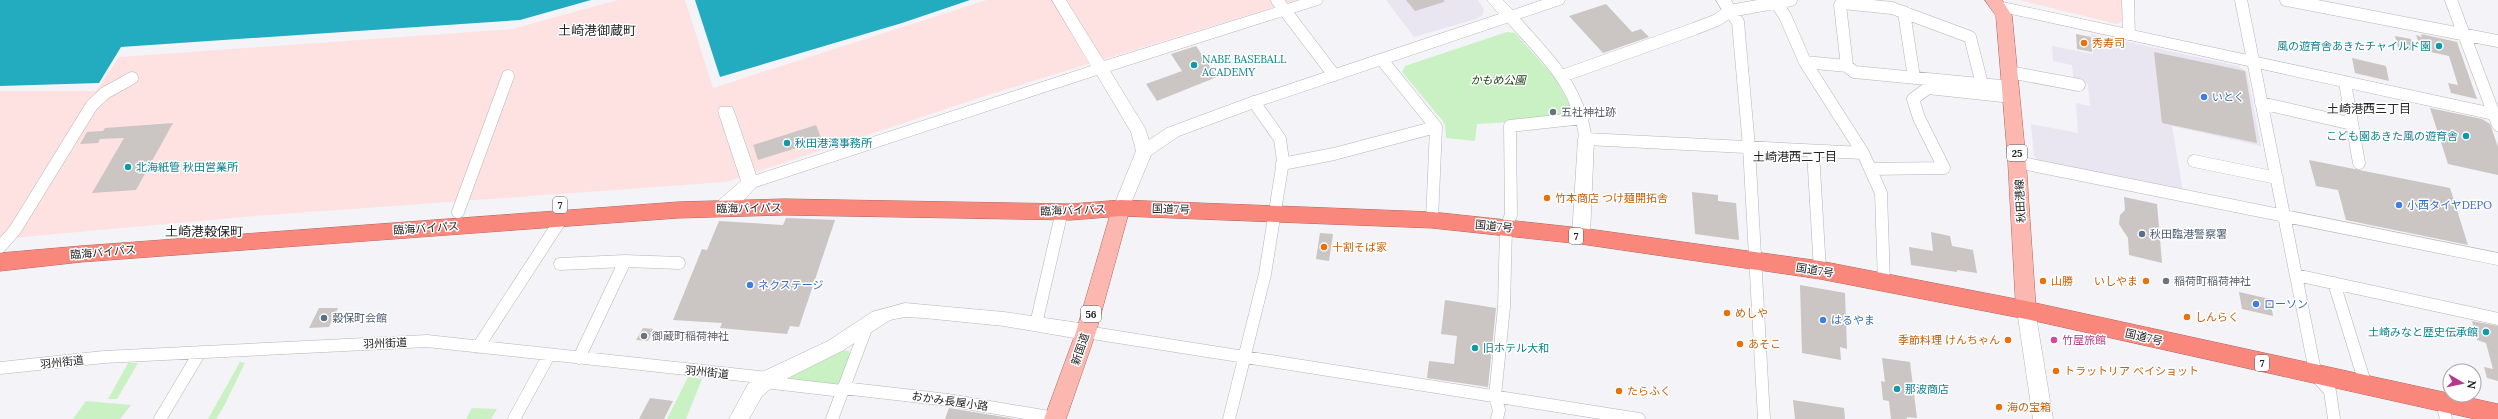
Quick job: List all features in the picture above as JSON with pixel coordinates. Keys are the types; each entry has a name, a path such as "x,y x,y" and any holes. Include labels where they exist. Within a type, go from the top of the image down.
{"highway":[{"name":"臨海バイパス","path":"0,262 80,254 562,218 727,202 788,194 1073,200 1121,208"},
{"name":"臨海バイパス","path":"0,248 458,212 727,202 1062,211 1121,208"},
{"name":"国道7号","path":"1121,208 1278,212 1432,220 1582,236 1754,260 1820,270 2026,310 2366,386 2444,411 2498,414"}],"main road":[{"name":"秋田港線","path":"1996,3 2004,16 2011,85 2026,310"},
{"name":"新国道","path":"1055,418 1086,332 1121,208"}],"street":[{"path":"1059,0 1139,132 1144,151"},
{"path":"727,202 750,183 1101,68 1281,5 1316,0"},
{"path":"1494,0 1510,16 1562,76 1576,96 1583,118 1586,140 1582,236"},
{"path":"1121,208 1144,151 1173,132 1254,102 1558,0"},
{"path":"1722,3 1776,4 1791,0"},
{"path":"2128,0 2129,34"},
{"path":"2241,0 2252,62 2277,178 2316,376 2330,391 2334,419"},
{"path":"2286,0 2306,2 2498,40"},
{"path":"2451,0 2497,118"},
{"path":"1562,76 1716,20 1722,3"},
{"path":"1722,3 1738,22 1749,147 1754,260 1758,284 1764,419"},
{"path":"1847,66 1840,5 1843,3 1892,8 1970,37 1982,84"},
{"path":"1996,3 2497,118"},
{"path":"1776,4 1784,16 1805,62 1863,153 1881,194 1884,282"},
{"path":"1281,5 1334,75"},
{"path":"1904,12 1914,78"},
{"path":"1382,60 1436,127 1432,220"},
{"path":"1805,62 1847,66 1854,72 1982,84 2079,85"},
{"path":"458,212 508,76"},
{"path":"0,248 15,230 92,105 105,93 132,78"},
{"path":"2345,82 2359,164"},
{"path":"1870,169 1944,168 1919,118 1913,99 1928,88 2011,85"},
{"path":"1229,419 1245,358 1278,212 1282,164 1282,145 1266,117 1254,102"},
{"path":"2261,103 2352,124"},
{"path":"726,111 750,183"},
{"path":"1497,419 1500,410 1495,396 1504,307 1506,227 1511,215 1510,126 1583,118"},
{"path":"1282,164 1334,154 1436,127"},
{"path":"1586,140 1749,147 1813,152 1863,153"},
{"path":"1813,152 1820,270"},
{"path":"2194,161 2277,178"},
{"path":"2017,162 2498,259"},
{"path":"1036,324 1062,211"},
{"path":"478,347 562,218"},
{"path":"560,264 625,261 679,263"},
{"path":"579,358 625,261"},
{"path":"2296,275 2498,319"},
{"path":"2334,283 2366,386"},
{"path":"739,419 755,390 767,380 835,346 867,326 878,317 905,310 1036,324 1639,419"},
{"path":"2026,310 2043,419"},
{"path":"832,419 867,326"},
{"name":"羽州街道","path":"0,368 104,357 427,341 842,390"},
{"path":"160,419 200,352"},
{"path":"514,419 549,355"},
{"name":"おかみ長屋小路","path":"842,390 948,400 1055,418"}],"shaded area":[{"path":"618,0 685,0 713,88 987,0 1297,0 991,94 726,182 255,216 0,239 0,91 96,91 119,57 512,29"},
{"path":"1386,0 1478,0 1484,10 1482,16 1476,19 1414,37"},
{"path":"2019,0 2123,0 2125,20 2117,24"},
{"path":"2091,34 2238,66 2247,72 2261,146 2172,126 2183,192 2041,163 2034,156 2031,124 2078,133 2076,103 2090,106 2088,84 2074,81 2072,65 2053,61 2052,46 2093,54"}],"green space":[{"name":"かもめ公園","path":"1507,32 1515,33 1555,78 1576,116 1532,121 1477,124 1475,141 1446,138 1445,125 1442,120 1402,72 1405,66"},
{"path":"843,350 849,351 851,356 840,386 791,382 791,376"},
{"path":"240,362 245,363 224,406 216,419 208,419"},
{"path":"128,363 138,363 117,399 108,399"},
{"path":"688,377 702,379 686,419 667,419"},
{"path":"86,401 131,405 120,419 73,419"},
{"path":"472,408 497,409 491,419 466,419"}],"water":[{"path":"0,0 591,0 520,20 121,47 99,83 0,86"},
{"path":"695,0 970,0 902,23 720,77"}],"building":[{"path":"1406,0 1444,0 1444,2 1415,11"},
{"path":"1606,4 1632,32 1641,29 1649,37 1603,53 1569,16"},
{"name":"秀寿司","path":"2076,34 2091,37 2092,52 2077,49"},
{"path":"2421,34 2457,42 2477,99 2451,93 2448,83 2458,85 2449,56 2421,50 2416,35 2422,37"},
{"path":"2395,36 2411,39 2414,51 2398,47"},
{"path":"1196,46 1217,77 1157,101 1146,84 1182,71 1171,54"},
{"name":"いとく","path":"2154,52 2245,71 2257,143 2162,123"},
{"path":"2352,58 2386,66 2389,81 2355,73"},
{"name":"こども園あきた風の遊育舎","path":"2430,108 2482,119 2490,124 2498,147 2498,175 2448,164"},
{"name":"北海紙管 秋田営業所","path":"173,123 136,190 92,193 124,138 100,139 98,143 80,144 87,132 103,131 105,128"},
{"name":"秋田港湾事務所","path":"816,125 822,140 758,160 753,145"},
{"name":"小西タイヤDEPO","path":"2309,160 2450,188 2468,245 2346,220 2338,190 2316,186"},
{"path":"1692,192 1718,195 1718,201 1736,203 1739,240 1695,234"},
{"name":"秋田臨港警察署","path":"2124,197 2157,204 2162,263 2129,255 2128,238 2119,224 2120,215 2125,210"},
{"name":"ネクステージ","path":"786,218 835,220 799,327 790,326 787,334 720,328 722,323 673,320 702,249 707,250 719,221 783,225"},
{"path":"1931,232 1950,236 1952,246 1973,250 1977,273 1957,270 1957,272 1911,265 1909,247 1933,251"},
{"name":"十割そば家","path":"1320,233 1333,234 1329,261 1316,259"},
{"name":"はるやま","path":"1800,285 1845,293 1847,349 1840,347 1841,360 1802,353"},
{"name":"ローソン","path":"2239,292 2270,299 2273,316 2242,309"},
{"name":"旧ホテル大和","path":"1445,300 1496,308 1488,387 1427,378 1429,361 1454,364 1457,336 1441,334"},
{"name":"穀保町会館","path":"319,308 338,308 329,327 309,328"},
{"path":"2472,321 2498,326 2498,381 2487,378 2484,367 2493,369 2486,343 2477,340"},
{"name":"御蔵町稲荷神社","path":"643,328 654,329 648,341 636,340"},
{"name":"那波商店","path":"1882,358 1910,362 1917,418 1907,417 1907,419 1891,419 1889,401 1883,400 1881,381 1885,382"},
{"path":"650,398 673,401 664,419 639,419"},
{"path":"1793,400 1844,408 1845,419 1795,419"},
{"path":"949,408 1016,419 945,419"}],"place":[{"name":"秀寿司","path":"2084,43"},
{"name":"風の遊育舎あきたチャイルド園","path":"2439,46"},
{"name":"NABE BASEBALL ACADEMY","path":"1194,65"},
{"name":"いとく","path":"2204,97"},
{"name":"五社神社跡","path":"1553,112"},
{"name":"こども園あきた風の遊育舎","path":"2466,136"},
{"name":"秋田港湾事務所","path":"787,143"},
{"name":"北海紙管 秋田営業所","path":"128,167"},
{"name":"竹本商店 つけ麺開拓舎","path":"1547,198"},
{"name":"小西タイヤDEPO","path":"2399,205"},
{"name":"秋田臨港警察署","path":"2142,234"},
{"name":"十割そば家","path":"1324,247"},
{"name":"山勝","path":"2043,281"},
{"name":"いしやま","path":"2146,281"},
{"name":"稲荷町稲荷神社","path":"2166,281"},
{"name":"ネクステージ","path":"750,285"},
{"name":"ローソン","path":"2256,304"},
{"name":"めしや","path":"1727,313"},
{"name":"しんらく","path":"2187,317"},
{"name":"穀保町会館","path":"324,318"},
{"name":"はるやま","path":"1823,320"},
{"name":"土崎みなと歴史伝承館","path":"2486,332"},
{"name":"御蔵町稲荷神社","path":"644,336"},
{"name":"季節料理 けんちゃん","path":"2008,340"},
{"name":"竹屋旅館","path":"2054,340"},
{"name":"あそこ","path":"1740,344"},
{"name":"旧ホテル大和","path":"1475,348"},
{"name":"トラットリア ベイショット","path":"2056,371"},
{"name":"那波商店","path":"1897,389"},
{"name":"たらふく","path":"1619,391"},
{"name":"海の宝箱","path":"1999,407"}],"district":[{"name":"土崎港御蔵町","path":"597,30"},
{"name":"土崎港西三丁目","path":"2369,108"},
{"name":"土崎港西二丁目","path":"1795,156"},
{"name":"土崎港穀保町","path":"204,231"}]}
